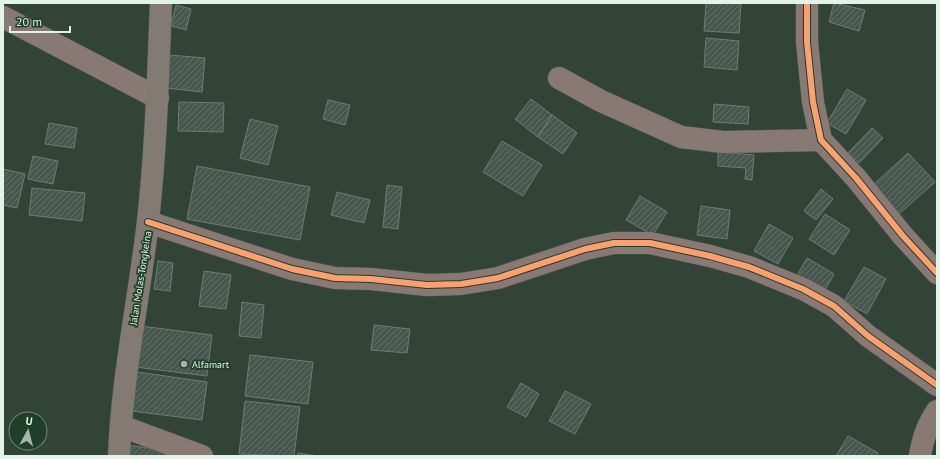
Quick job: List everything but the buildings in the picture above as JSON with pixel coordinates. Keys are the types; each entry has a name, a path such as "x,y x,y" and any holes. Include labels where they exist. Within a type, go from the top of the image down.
{"main road":[{"name":"Jalan Molas-Tongkeina","path":"119,456 120,426 131,335 148,222 158,98 161,3"}],"street":[{"path":"807,3 807,42 813,102 820,140 856,178 903,236 937,273"},
{"path":"3,17 158,98"},
{"path":"559,78 601,101 681,137 723,142 820,140"},
{"path":"148,222 292,269 314,274 335,278 371,279 427,285 461,284 498,278 585,249 614,243 650,243 710,256 749,267 803,289 834,306 868,336 937,385"},
{"path":"920,456 922,440 928,425 937,411"},
{"path":"120,426 202,456"}],"cycle path":[{"path":"807,3 807,42 813,102 821,140 856,178 903,236 937,273"},
{"path":"148,222 292,269 335,278 371,279 427,285 461,284 498,278 585,249 614,243 650,243 710,256 749,267 803,289 834,306 868,336 937,385"}],"place":[{"name":"Alfamart","path":"184,364"}]}
